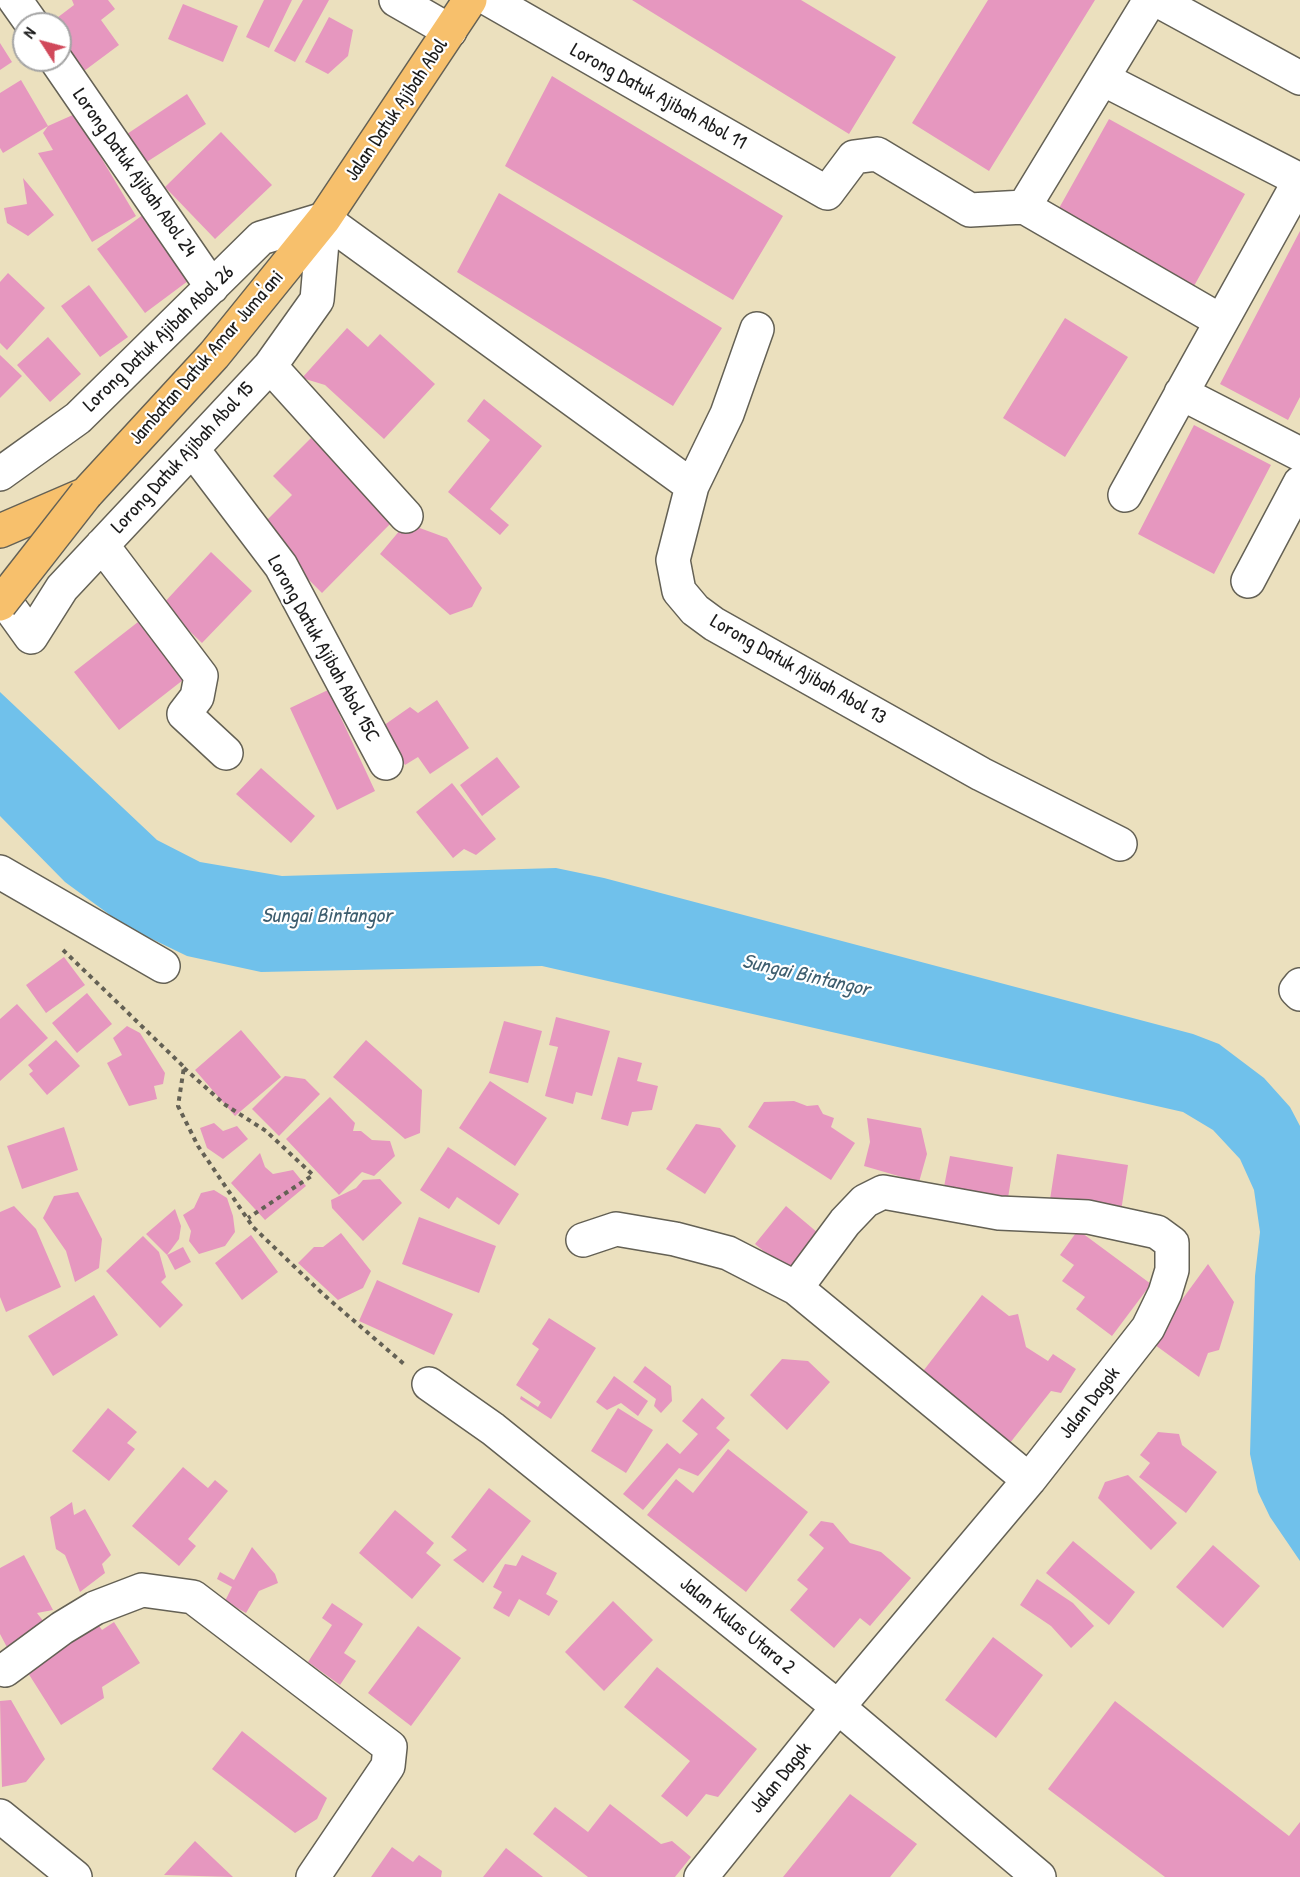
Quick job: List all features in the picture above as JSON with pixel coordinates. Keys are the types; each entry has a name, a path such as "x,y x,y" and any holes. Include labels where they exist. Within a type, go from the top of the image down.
{"main road":[{"name":"Jalan Datuk Ajibah Abol","path":"324,219 470,0"},
{"name":"Jambatan Datuk Amar Juma'ani","path":"0,604 86,494 214,355 324,219"},
{"name":"Jambatan Datuk Amar Juma'ani","path":"0,531 86,494"}],"street":[{"path":"396,0 450,31"},
{"name":"Lorong Datuk Ajibah Abol 11","path":"490,0 827,193 854,157 877,154 970,210 1024,207"},
{"path":"1150,0 1024,207 1221,321"},
{"path":"1157,0 1300,78"},
{"name":"Lorong Datuk Ajibah Abol 24","path":"64,72 212,287"},
{"path":"1103,79 1300,180 1125,495"},
{"path":"324,219 692,486"},
{"name":"Lorong Datuk Ajibah Abol 26","path":"0,474 78,418 261,238 324,219"},
{"name":"Lorong Datuk Ajibah Abol 15","path":"0,594 31,637 62,588 270,366 317,300 324,219"},
{"name":"Lorong Datuk Ajibah Abol 13","path":"757,328 727,414 692,486 673,560 679,591 695,610 714,624 981,774 1120,844"},
{"path":"270,366 406,516"},
{"path":"1181,393 1300,454"},
{"name":"Lorong Datuk Ajibah Abol 15C","path":"193,450 281,566 386,763"},
{"path":"1248,581 1300,483"},
{"path":"102,545 201,676 197,697 184,714 226,753"},
{"path":"0,872 163,966"},
{"path":"1300,985 1296,990 1300,994"},
{"name":"Jalan Dagok","path":"701,1877 838,1707 1029,1480 1148,1328 1165,1293 1172,1270 1172,1243 1157,1232 1088,1217 999,1214 883,1192 864,1202 845,1222 796,1288"},
{"path":"583,1240 616,1229 675,1239 728,1253 796,1288 1029,1480"},
{"name":"Jalan Kulas Utara 2","path":"429,1384 493,1429 838,1707 1039,1877"},
{"path":"5,1670 62,1628 95,1608 142,1590 193,1596 390,1747 388,1766 313,1877"},
{"path":"0,1816 75,1877"}],"path":[{"path":"61,948 224,1104 266,1131 312,1175 248,1218"},
{"path":"184,1067 178,1106 198,1146 248,1218 324,1295 429,1384"}],"water":[{"name":"Sungai Bintangor","path":"0,692 157,840 200,862 282,876 556,868 604,878 1193,1034 1219,1044 1264,1078 1290,1107 1300,1126 1300,1561 1270,1517 1258,1492 1250,1454 1255,1276 1260,1232 1254,1190 1240,1159 1213,1130 1183,1112 542,966 261,972 187,956 125,926 65,882 0,816"}],"building":[{"path":"72,0 108,0 115,9 101,20 119,45 84,71 72,54 72,12 65,12 74,5"},
{"path":"264,0 292,0 269,48 246,37"},
{"path":"303,0 329,0 295,62 274,51"},
{"path":"632,0 801,0 896,57 849,134"},
{"path":"988,0 1095,0 989,171 912,123"},
{"path":"183,4 238,26 223,62 168,39"},
{"path":"329,17 353,30 348,56 328,74 305,62"},
{"path":"0,43 12,62 0,70"},
{"path":"552,76 783,216 733,300 505,166"},
{"path":"21,80 48,126 3,153 0,148 0,93"},
{"path":"187,94 206,124 142,165 124,136"},
{"path":"75,114 136,216 92,242 38,153 53,150 43,133 48,126"},
{"path":"1109,119 1245,194 1194,286 1058,210"},
{"path":"221,132 272,185 215,239 165,187"},
{"path":"23,178 54,215 28,236 7,223 4,208 27,204"},
{"path":"499,193 722,328 673,406 457,272"},
{"path":"144,214 192,278 145,313 97,249"},
{"path":"1300,231 1300,397 1288,420 1220,384"},
{"path":"8,273 45,308 7,350 0,343 0,282"},
{"path":"89,285 128,337 100,357 61,306"},
{"path":"1065,318 1128,357 1065,457 1003,418"},
{"path":"347,328 368,347 380,334 435,384 384,439 325,385 302,378"},
{"path":"48,337 81,374 50,402 17,365"},
{"path":"0,355 22,376 0,398"},
{"path":"484,399 542,446 490,509 509,525 500,535 448,492 490,440 467,421"},
{"path":"1194,425 1271,465 1214,574 1138,534"},
{"path":"311,438 394,520 322,593 258,529 292,495 273,476"},
{"path":"406,523 447,538 482,588 472,607 450,615 380,554"},
{"path":"211,552 252,591 202,643 162,605"},
{"path":"138,622 183,680 119,730 74,672"},
{"path":"328,690 375,791 337,810 290,708"},
{"path":"437,700 469,748 430,774 418,757 405,765 380,728 410,707 418,713"},
{"path":"497,757 520,787 482,816 460,785"},
{"path":"261,768 315,816 291,843 236,794"},
{"path":"452,783 496,839 476,855 464,849 453,858 416,812"},
{"path":"64,957 85,985 46,1013 26,985"},
{"path":"87,993 112,1024 77,1053 52,1023"},
{"path":"17,1004 48,1038 0,1081 0,1019"},
{"path":"556,1017 610,1031 592,1096 576,1092 573,1104 545,1096 558,1047 549,1045"},
{"path":"504,1021 542,1031 528,1083 489,1073"},
{"path":"127,1026 140,1033 165,1073 163,1084 154,1086 157,1099 129,1106 107,1063 122,1055 113,1038"},
{"path":"241,1030 281,1077 235,1116 195,1070"},
{"path":"56,1040 80,1066 47,1095 29,1074 33,1071 28,1065"},
{"path":"366,1040 422,1090 420,1133 405,1139 333,1077"},
{"path":"618,1057 642,1063 637,1081 658,1086 652,1110 632,1112 628,1126 601,1119"},
{"path":"285,1076 305,1079 320,1094 279,1136 252,1109"},
{"path":"490,1081 547,1118 515,1166 459,1128"},
{"path":"330,1097 355,1123 353,1131 361,1131 372,1140 390,1141 395,1156 374,1176 362,1172 339,1195 286,1139"},
{"path":"794,1101 807,1106 818,1105 823,1114 834,1118 831,1127 855,1143 831,1180 748,1127 764,1102"},
{"path":"867,1118 921,1128 927,1154 919,1182 864,1166 870,1142"},
{"path":"214,1123 223,1131 237,1126 248,1139 223,1159 207,1148 200,1128"},
{"path":"696,1124 720,1128 736,1146 705,1194 666,1169"},
{"path":"64,1127 78,1170 22,1189 7,1146"},
{"path":"448,1147 519,1194 499,1225 457,1197 449,1209 420,1190"},
{"path":"260,1153 265,1167 273,1174 293,1170 306,1186 265,1220 231,1183"},
{"path":"1057,1154 1128,1165 1120,1218 1049,1206"},
{"path":"950,1156 1013,1167 1007,1204 943,1192"},
{"path":"380,1179 402,1203 363,1241 332,1208 331,1200 356,1188 363,1180"},
{"path":"214,1190 227,1198 235,1232 225,1246 199,1254 189,1241 191,1231 183,1215 194,1208 201,1193"},
{"path":"78,1192 102,1239 99,1268 75,1282 66,1251 43,1218 54,1196"},
{"path":"14,1206 36,1229 61,1287 6,1312 0,1297 0,1212"},
{"path":"786,1206 843,1254 812,1291 755,1244"},
{"path":"175,1209 181,1226 179,1239 167,1255 146,1234"},
{"path":"419,1217 496,1246 479,1293 402,1264"},
{"path":"1078,1230 1151,1284 1112,1336 1076,1309 1085,1297 1062,1281 1074,1265 1060,1255"},
{"path":"341,1233 371,1271 363,1288 338,1300 298,1263 314,1247 323,1247"},
{"path":"251,1235 278,1272 242,1300 215,1263"},
{"path":"143,1236 159,1252 166,1277 161,1282 183,1305 160,1328 106,1271"},
{"path":"183,1247 191,1262 175,1270 167,1255"},
{"path":"1208,1264 1234,1302 1219,1350 1208,1353 1199,1377 1151,1342"},
{"path":"377,1280 453,1314 434,1355 359,1321"},
{"path":"94,1295 118,1335 53,1376 28,1336"},
{"path":"982,1295 1009,1316 1018,1314 1026,1347 1048,1361 1053,1354 1076,1369 1061,1393 1051,1391 1006,1448 917,1379"},
{"path":"549,1318 596,1348 551,1419 520,1399 521,1396 538,1407 541,1402 516,1385 539,1349 532,1344"},
{"path":"782,1359 808,1361 830,1382 787,1430 750,1395"},
{"path":"645,1366 671,1386 672,1401 661,1413 654,1406 656,1399 633,1382"},
{"path":"614,1376 648,1401 638,1416 621,1403 607,1410 596,1402"},
{"path":"702,1398 725,1418 716,1428 730,1440 698,1476 679,1468 643,1510 623,1494 667,1443 680,1454 698,1434 682,1421"},
{"path":"108,1408 137,1432 127,1443 135,1449 109,1481 72,1451"},
{"path":"618,1408 653,1430 626,1473 591,1451"},
{"path":"1158,1432 1179,1434 1182,1445 1217,1472 1186,1513 1139,1477 1150,1463 1140,1455"},
{"path":"728,1449 808,1512 746,1592 647,1515 676,1479 693,1493"},
{"path":"183,1467 208,1488 215,1480 228,1491 188,1539 196,1546 179,1566 132,1526"},
{"path":"1128,1475 1177,1523 1151,1550 1098,1498 1105,1482"},
{"path":"489,1488 531,1521 483,1583 453,1560 467,1550 451,1537"},
{"path":"72,1502 74,1515 85,1509 111,1555 102,1564 105,1573 80,1592 65,1555 56,1549 50,1517"},
{"path":"395,1510 434,1543 426,1553 441,1565 412,1599 359,1553"},
{"path":"821,1521 833,1523 850,1543 881,1552 911,1578 870,1626 860,1618 834,1648 790,1610 808,1589 797,1580 824,1548 809,1535"},
{"path":"1073,1541 1135,1592 1109,1625 1046,1573"},
{"path":"1213,1545 1260,1586 1223,1628 1176,1587"},
{"path":"252,1547 275,1574 278,1583 259,1591 246,1613 225,1601 232,1587 217,1579 220,1572 234,1580"},
{"path":"24,1555 53,1610 37,1613 44,1622 9,1651 0,1634 0,1568"},
{"path":"522,1555 557,1573 546,1594 558,1601 549,1616 519,1599 509,1617 493,1608 502,1592 493,1587 505,1564 516,1566"},
{"path":"1037,1579 1073,1603 1094,1626 1071,1648 1051,1626 1020,1605"},
{"path":"613,1601 653,1640 604,1691 565,1652"},
{"path":"332,1603 363,1624 344,1653 356,1661 340,1685 308,1662 332,1625 322,1618"},
{"path":"95,1620 102,1630 114,1622 140,1663 102,1687 104,1698 61,1725 23,1665"},
{"path":"418,1626 461,1658 411,1726 368,1693"},
{"path":"993,1637 1043,1675 996,1738 945,1700"},
{"path":"657,1667 757,1749 718,1797 706,1794 687,1817 661,1796 690,1761 624,1707"},
{"path":"11,1700 45,1759 26,1782 2,1787 0,1701"},
{"path":"1115,1701 1289,1836 1300,1822 1300,1877 1165,1877 1048,1789"},
{"path":"242,1731 327,1798 317,1819 295,1833 212,1769"},
{"path":"850,1794 917,1844 890,1877 783,1877"},
{"path":"610,1804 661,1844 672,1841 691,1857 675,1877 588,1877 533,1834 555,1807 588,1832"},
{"path":"195,1841 233,1877 164,1875"},
{"path":"392,1847 413,1862 419,1855 442,1871 441,1877 371,1877"},
{"path":"506,1848 543,1877 483,1877"}]}
